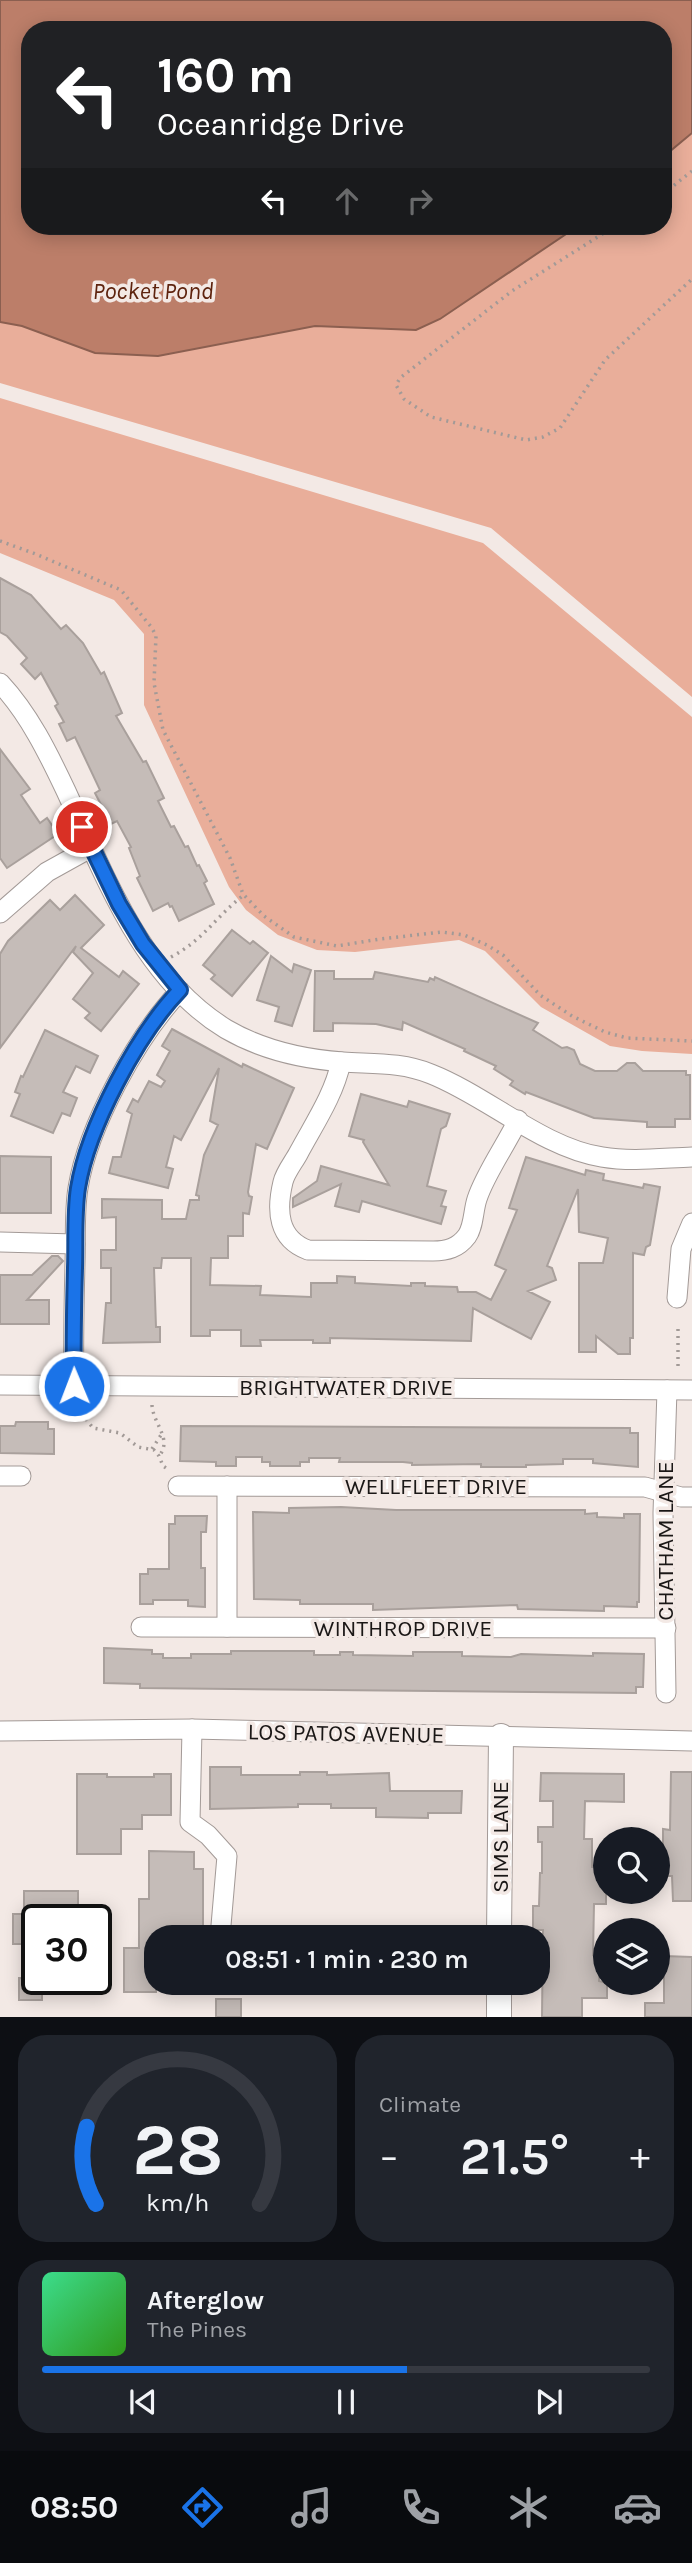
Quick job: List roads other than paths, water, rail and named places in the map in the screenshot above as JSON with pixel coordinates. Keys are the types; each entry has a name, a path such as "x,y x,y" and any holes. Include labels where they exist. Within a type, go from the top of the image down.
{"street":[{"path":"0,683 32,724 119,904 157,964 180,990 226,1029 263,1046 298,1057 401,1064 428,1073 459,1086 558,1143 601,1157 692,1157"},
{"path":"0,913 47,872 92,847"},
{"path":"74,1386 75,1244 78,1190 86,1155 99,1119 162,1010 180,990"},
{"path":"341,1062 333,1089 283,1181 281,1222 287,1238 308,1250 447,1251 460,1244 469,1233 482,1186 518,1120"},
{"path":"677,1298 681,1249 692,1223"},
{"path":"0,1242 75,1244"},
{"name":"BRIGHTWATER DRIVE","path":"0,1385 692,1390"},
{"name":"CHATHAM LANE","path":"666,1693 664,1491 667,1390"},
{"path":"0,1476 21,1476"},
{"name":"WELLFLEET DRIVE","path":"176,1479 227,1486 645,1486 681,1497 692,1497"},
{"path":"227,1486 227,1628"},
{"name":"WINTHROP DRIVE","path":"141,1627 666,1628"},
{"path":"191,1729 190,1822 208,1835 227,1856 221,1925"},
{"name":"LOS PATOS AVENUE","path":"0,1731 191,1729 692,1741"},
{"name":"SIMS LANE","path":"499,1925 501,1736"},
{"path":"499,1995 499,2017"}],"water":[{"name":"Pocket Pond","path":"0,0 692,0 692,133 672,150 672,21 21,21 21,235 565,235 440,319 416,330 315,326 158,356 95,353 22,326 0,322"}]}
